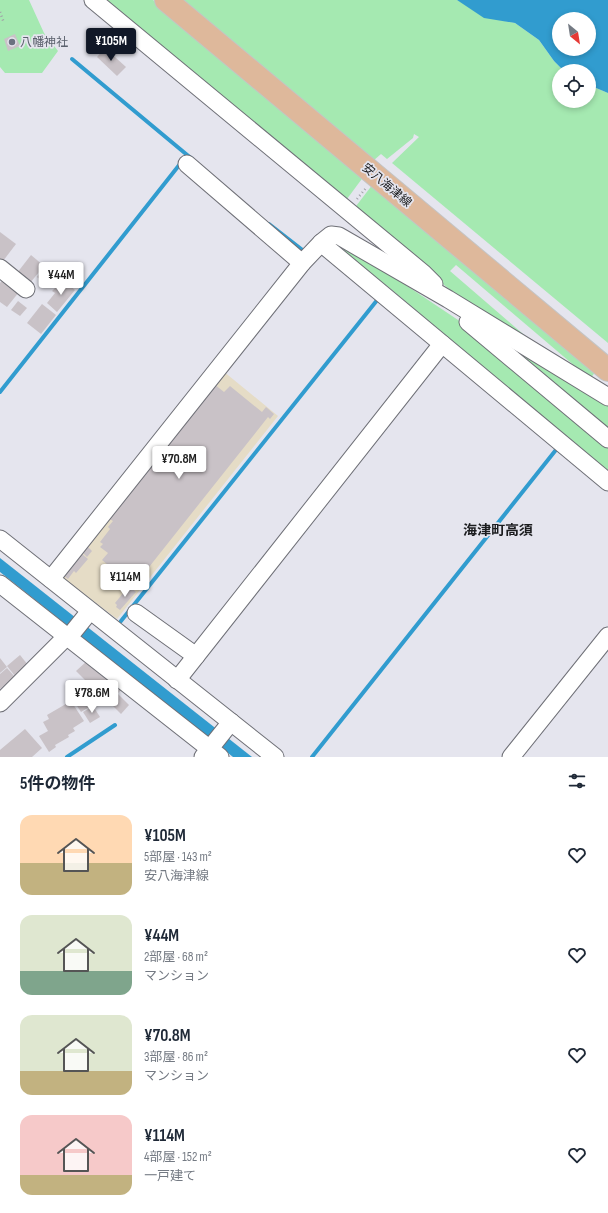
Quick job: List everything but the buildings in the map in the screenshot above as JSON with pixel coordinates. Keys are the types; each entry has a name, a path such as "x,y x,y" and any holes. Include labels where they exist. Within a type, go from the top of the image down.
{"main road":[{"name":"安八海津線","path":"166,0 608,370"}],"street":[{"path":"93,0 423,272 467,321 608,439"},
{"path":"187,164 302,263"},
{"path":"51,579 302,263 331,235 339,236 448,299 608,397"},
{"path":"321,243 608,482"},
{"path":"0,268 26,289"},
{"path":"177,680 442,344"},
{"path":"0,539 51,579 86,615 177,680 228,726 275,757"},
{"path":"0,584 69,635 211,752 228,726"},
{"path":"136,613 196,656"},
{"path":"0,703 69,635 86,615"},
{"path":"511,757 608,636"}],"path":[{"path":"0,12 4,24"}],"shaded area":[{"path":"223,371 278,416 117,619 64,579 63,574"}],"green space":[{"path":"0,0 29,0 44,33 58,51 42,73 5,73 0,67"},
{"path":"100,0 153,0 364,176 344,203"},
{"path":"181,0 457,0 500,20 515,23 539,40 557,64 552,64 552,108 596,108 596,88 608,93 608,343 392,163 419,137 414,134 413,138 387,159 381,154 373,161"},
{"path":"373,184 596,371 590,379 456,265 450,271 552,359 477,312 353,210"},
{"path":"346,245 464,324 608,444 608,472 386,285 382,287 341,252"},
{"path":"465,314 591,397 608,404 608,433"}],"water":[{"path":"457,0 608,0 608,93 596,88 596,64 557,64 539,40 515,23 484,18"},
{"path":"0,558 252,757 233,757 0,572"}],"waterway":[{"path":"72,59 192,159"},
{"path":"0,392 180,164"},
{"path":"269,224 305,252"},
{"path":"121,621 378,299"},
{"path":"312,757 559,446"},
{"path":"67,757 115,725"}],"place":[{"name":"八幡神社","path":"12,42"}],"district":[{"name":"海津町高須","path":"498,530"}]}
